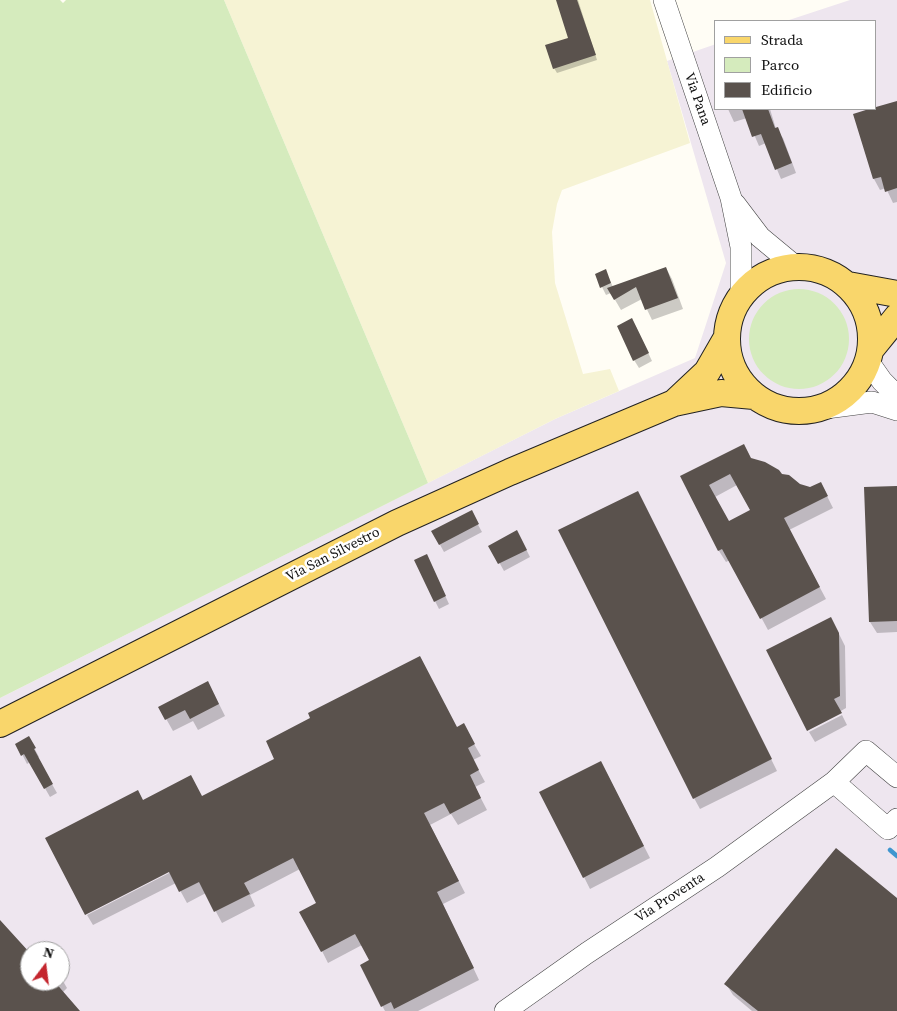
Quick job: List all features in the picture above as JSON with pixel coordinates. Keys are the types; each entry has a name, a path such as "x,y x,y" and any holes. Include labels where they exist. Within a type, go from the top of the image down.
{"main road":[{"path":"870,355 871,326 863,304 848,285 832,274 814,268 795,266 774,270 756,280 741,295 730,316 726,339 730,361 740,380 754,396 772,406 791,411 810,410 830,405 846,394 860,379 870,355 897,317"},
{"path":"848,285 897,294"},
{"name":"Via San Silvestro","path":"674,403 707,372 726,339"},
{"name":"Via San Silvestro","path":"0,724 397,523 535,461 674,403 721,393 754,396"}],"street":[{"name":"Via Pana","path":"664,0 731,198 741,247 741,295"},
{"name":"Via Pana","path":"731,198 760,238 795,266"},
{"path":"870,355 882,381 897,396"},
{"path":"810,410 872,402 897,410"},
{"name":"Via Proventa","path":"505,1011 587,953 717,868 834,782 866,751 897,777"},
{"path":"834,782 888,829 897,819"}],"shaded area":[{"path":"224,0 650,0 690,143 562,190 557,204 552,232 555,283 583,374 610,369 619,391 555,419 428,483"},
{"path":"850,0 897,0 897,1011 0,1011 0,698 555,419 695,358 726,263 667,61 714,45 714,110 877,110 877,20 789,20"}],"green space":[{"path":"0,0 60,0 63,3 66,0 224,0 428,483 0,698"},
{"path":"799,289 818,293 834,304 845,320 849,339 845,358 834,374 818,385 799,389 780,385 764,374 753,358 749,339 753,320 764,304 780,293"}],"building":[{"path":"556,0 577,0 596,55 553,69 545,45 568,38"},
{"path":"897,101 897,188 885,192 881,177 873,179 853,114 866,110 877,110 877,107"},
{"path":"742,110 768,110 775,128 778,127 792,163 775,170 761,134 752,137"},
{"path":"666,267 678,298 645,310 636,287 614,300 607,288"},
{"path":"606,269 611,283 600,288 595,274"},
{"path":"632,318 649,353 633,361 617,326"},
{"path":"744,444 751,458 765,462 779,470 782,474 789,475 800,484 810,487 821,482 828,496 784,518 820,587 760,619 722,549 718,551 680,476","holes":["730,474 750,510 729,521 709,485"]},
{"path":"897,486 897,621 869,622 864,487"},
{"path":"638,491 772,759 693,799 558,530"},
{"path":"472,510 479,524 439,545 431,531"},
{"path":"517,530 527,550 498,564 488,546"},
{"path":"427,554 446,596 434,602 414,560"},
{"path":"831,617 839,633 840,696 834,699 842,713 807,731 766,650"},
{"path":"420,656 457,727 464,723 475,744 468,748 479,770 470,775 481,798 450,814 444,803 424,813 459,881 437,892 474,968 394,1009 391,1002 381,1007 360,965 369,960 355,934 321,952 299,912 316,903 293,858 244,883 250,894 214,912 199,882 179,892 169,872 85,915 45,838 138,790 143,800 191,775 202,796 274,759 266,741 310,718 308,713"},
{"path":"208,681 219,704 190,719 185,710 165,720 158,707"},
{"path":"29,736 53,784 44,789 24,754 21,756 15,744"},
{"path":"601,761 644,846 583,878 539,792"},
{"path":"836,848 897,898 897,1011 758,1011 724,984"},
{"path":"0,920 20,942 20,991 63,991 80,1011 0,1011"}],"waterway":[{"path":"890,850 897,856"}]}
